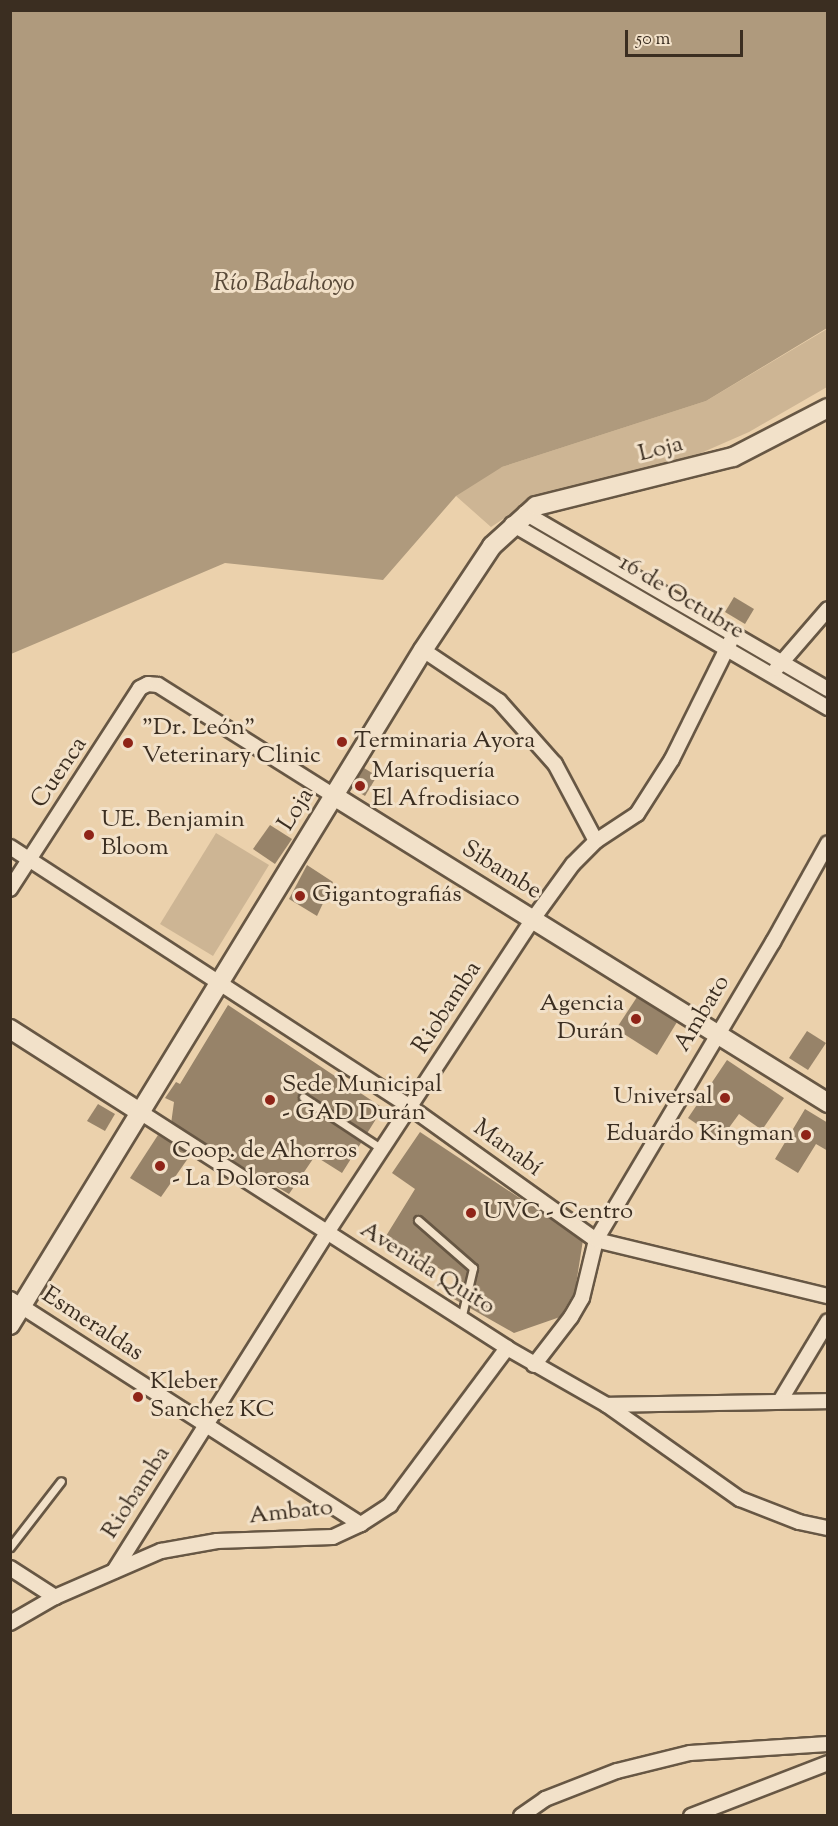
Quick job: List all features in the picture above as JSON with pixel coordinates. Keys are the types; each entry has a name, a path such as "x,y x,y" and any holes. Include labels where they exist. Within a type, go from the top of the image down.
{"street":[{"name":"Loja","path":"10,1325 16,1302 140,1112 423,650 492,546 519,519 548,503 733,457 828,408"},
{"name":"16 de Octubre","path":"519,519 828,689"},
{"name":"16 de Octubre","path":"519,519 725,652 828,708"},
{"path":"772,677 780,662 828,609"},
{"name":"Riobamba","path":"114,1571 326,1234 533,919 573,864 596,841 637,814 672,759 733,636"},
{"path":"423,650 499,701 555,764 596,841"},
{"name":"Sibambe","path":"148,684 158,686 718,1032 828,1103"},
{"name":"Cuenca","path":"10,889 140,688 148,684"},
{"name":"Ambato","path":"534,1365 582,1298 596,1240 828,843"},
{"name":"Manabí","path":"10,847 410,1107 596,1240 828,1296"},
{"name":"Avenida Quito","path":"10,1029 460,1319 534,1365 607,1405 740,1499 799,1522 828,1528"},
{"name":"Esmeraldas","path":"16,1302 206,1427 361,1524"},
{"path":"780,1401 828,1321"},
{"name":"Ambato","path":"10,1623 55,1596 161,1551 216,1541 333,1537 361,1524 390,1505 507,1348"},
{"path":"607,1405 828,1401"},
{"path":"10,1568 55,1596"},
{"path":"521,1815 545,1799 617,1771 690,1753 828,1744"},
{"path":"691,1815 828,1763"}],"lane":[{"path":"303,1097 382,1149"},
{"path":"418,1220 473,1268 460,1319"},
{"path":"10,1547 61,1481"}],"shaded area":[{"path":"827,329 827,387 749,432 701,453 532,500 491,527 456,496 471,477 706,401"},
{"path":"216,833 269,865 213,956 160,924"}],"water":[{"name":"Río Babahoyo","path":"11,10 827,11 827,328 706,401 502,467 456,496 383,580 225,563 11,654"}],"building":[{"path":"734,597 754,609 745,624 725,612"},
{"name":"Terminaria Ayora","path":"340,736 349,741 344,748 336,743"},
{"path":"364,768 377,776 365,796 352,788"},
{"path":"270,825 292,839 275,864 253,849"},
{"path":"307,865 333,882 317,916 289,899"},
{"path":"637,997 677,1022 657,1055 616,1029"},
{"name":"Sede Municipal - GAD Durán","path":"228,1005 383,1108 342,1173 315,1156 289,1194 171,1124 174,1102 165,1098 176,1082 180,1084"},
{"path":"807,1031 826,1043 808,1070 789,1058"},
{"name":"Universal","path":"727,1060 784,1098 762,1130 739,1114 720,1140 688,1118"},
{"path":"98,1104 115,1114 105,1131 87,1121"},
{"name":"Eduardo Kingman","path":"805,1109 828,1123 828,1151 816,1144 798,1173 775,1159"},
{"name":"UVC - Centro","path":"420,1132 583,1240 575,1291 560,1317 514,1333 454,1299 463,1283 386,1236 415,1189 392,1173"},
{"name":"Coop. de Ahorros - La Dolorosa","path":"158,1135 191,1154 161,1197 130,1178"}],"place":[{"name":"Terminaria Ayora","path":"342,742"},
{"name":"\"Dr. León\" Veterinary Clinic","path":"128,743"},
{"name":"Marisquería El Afrodisiaco","path":"360,786"},
{"name":"UE. Benjamin Bloom","path":"89,835"},
{"name":"Gigantografiás","path":"300,896"},
{"name":"Agencia Durán","path":"636,1019"},
{"name":"Universal","path":"725,1098"},
{"name":"Sede Municipal - GAD Durán","path":"270,1100"},
{"name":"Eduardo Kingman","path":"806,1135"},
{"name":"Coop. de Ahorros - La Dolorosa","path":"160,1166"},
{"name":"UVC - Centro","path":"471,1213"},
{"name":"Kleber Sanchez KC","path":"138,1397"}]}
